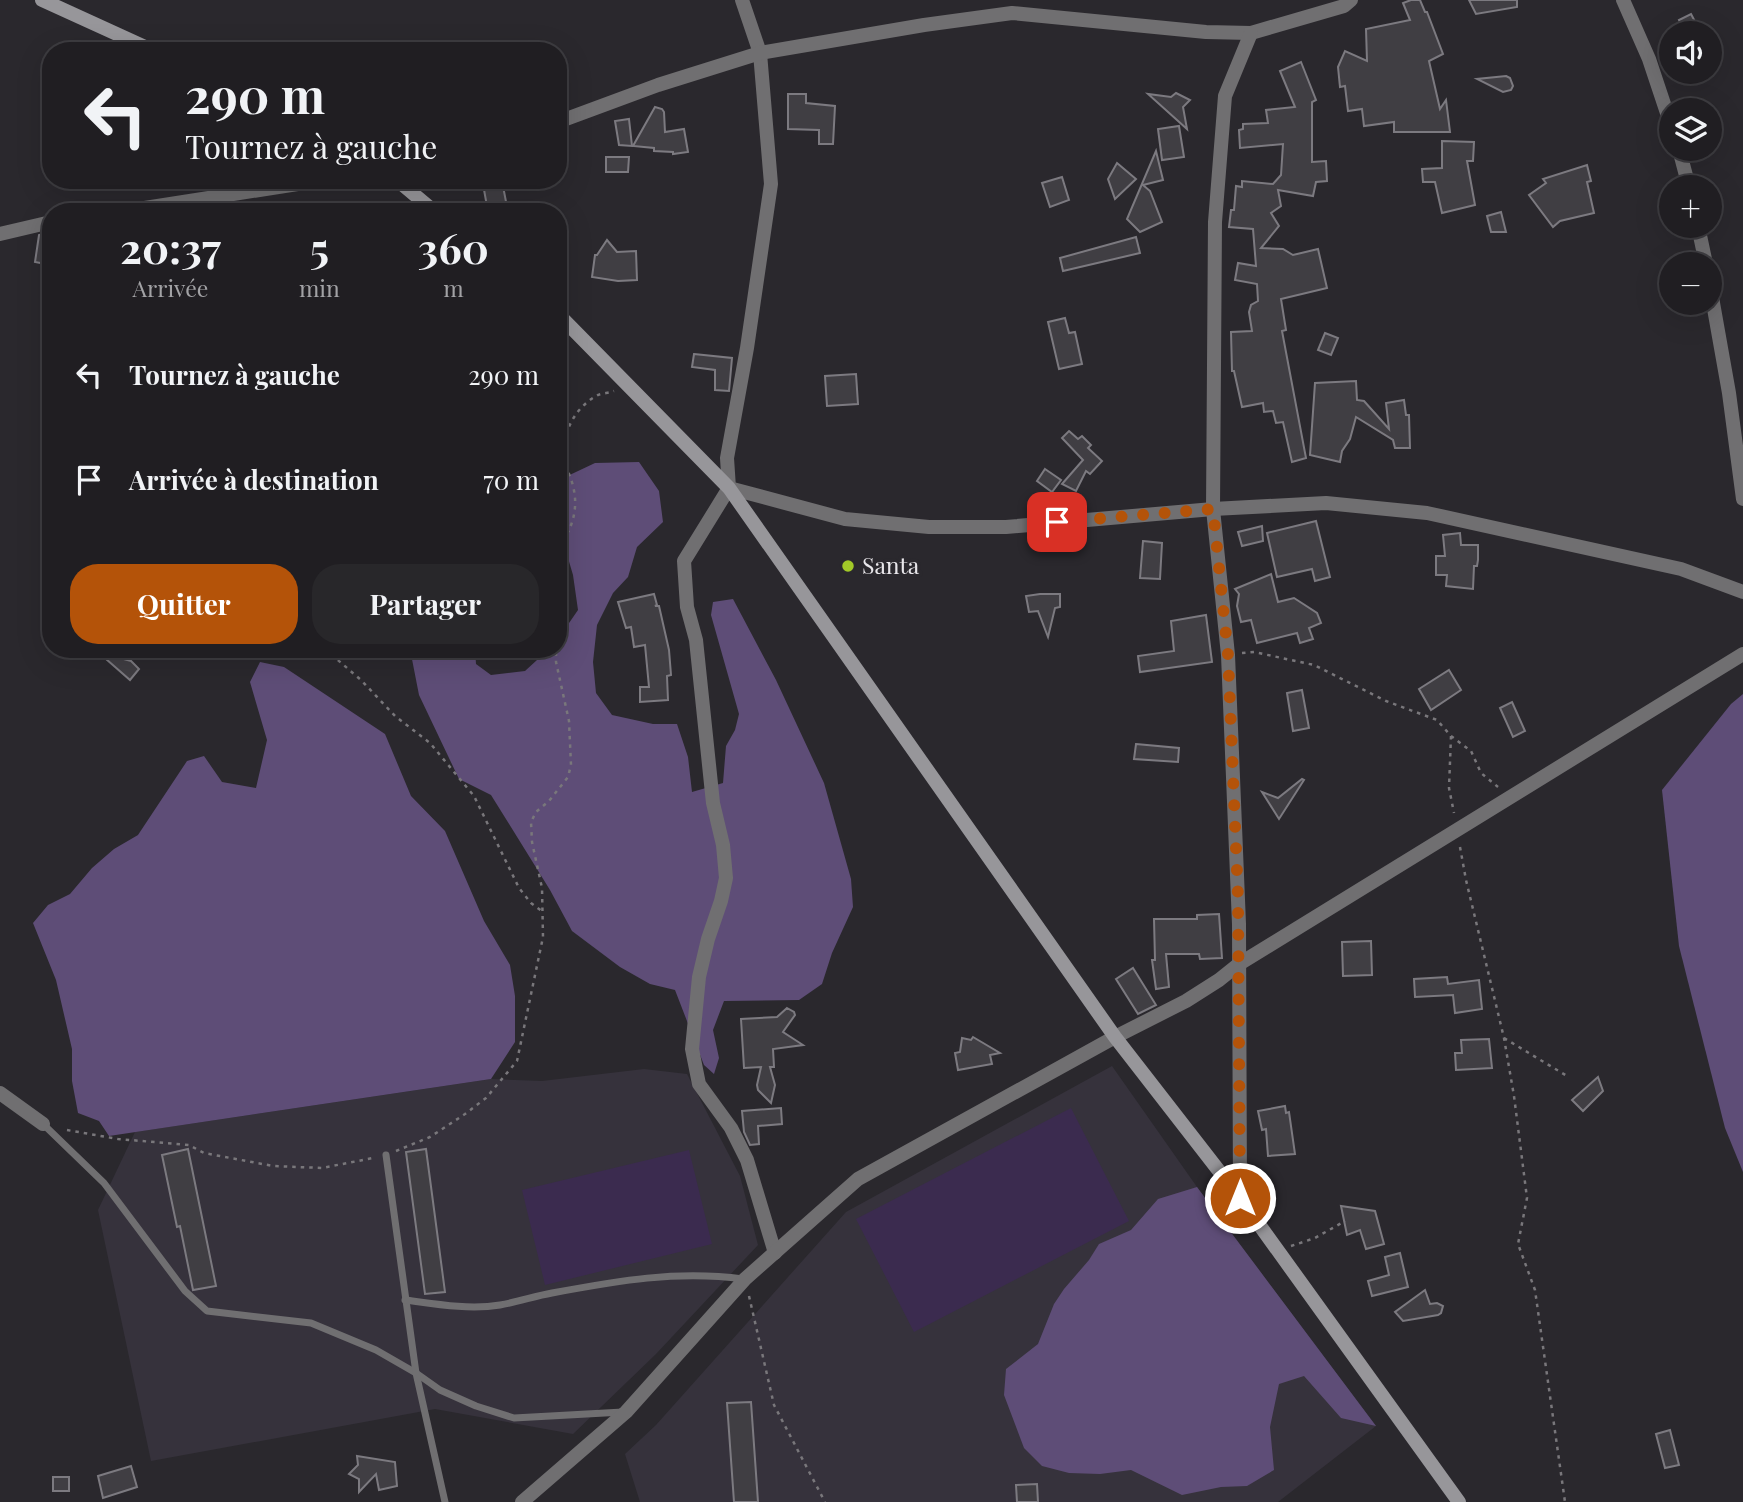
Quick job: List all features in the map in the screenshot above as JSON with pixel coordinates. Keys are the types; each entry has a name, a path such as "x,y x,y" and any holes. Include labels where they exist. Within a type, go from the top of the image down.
{"main road":[{"path":"42,0 134,42"},
{"path":"408,189 424,203"},
{"path":"567,323 729,488 1115,1037 1240,1198 1459,1502"}],"street":[{"path":"742,0 760,53 771,184 747,348 727,458 729,488 684,561 687,607 696,640 713,803 723,845 726,878 699,977 692,1049 699,1084 731,1128 747,1160 775,1253"},
{"path":"567,119 658,85 760,53 924,24 1012,13 1206,32 1251,33 1343,6 1351,0"},
{"path":"1623,0 1649,59 1662,98"},
{"path":"1240,1198 1239,964 1228,655 1213,509 1215,222 1225,96 1251,33"},
{"path":"176,203 266,189"},
{"path":"0,234 42,224"},
{"path":"1715,315 1743,499"},
{"path":"729,488 845,519 929,527 1006,527 1213,509 1326,503 1427,513 1681,569 1743,592"},
{"path":"522,1502 626,1412 745,1279 858,1179 1115,1037 1186,1001 1239,964 1743,653"},
{"path":"0,1093 43,1124"}],"lane":[{"path":"43,1124 104,1183 185,1291 207,1311 311,1323 376,1350 440,1390 476,1406 514,1418 626,1412"},
{"path":"386,1155 416,1373 445,1502"},
{"path":"405,1300 447,1306 499,1306 550,1293 646,1276 711,1275 745,1279"}],"path":[{"path":"567,435 579,408 600,394 626,384"},
{"path":"567,467 574,487 575,512 567,537"},
{"path":"1228,655 1254,652 1314,665 1386,701 1437,720 1451,736 1471,751 1481,774 1509,796"},
{"path":"335,658 395,716 430,743 474,796 519,888 531,903 543,912"},
{"path":"43,1124 91,1135 189,1145 204,1153 273,1166 322,1168 386,1155 430,1137 486,1098 517,1061 543,937 541,888 531,822 536,812 549,801 568,777 571,765 569,721 556,658"},
{"path":"1451,736 1449,788 1466,880 1504,1038 1527,1198 1518,1244 1535,1290 1565,1502"},
{"path":"1504,1038 1567,1076"},
{"path":"1278,1251 1315,1238 1345,1221"},
{"path":"745,1279 774,1405 825,1502"}],"shaded area":[{"path":"639,462 659,491 663,522 637,547 628,577 613,593 597,625 593,662 596,693 612,715 653,724 677,724 688,757 692,792 723,783 726,746 735,730 739,714 711,615 713,602 733,599 776,680 824,783 851,879 853,907 832,953 822,984 799,1000 724,1001 713,1030 719,1058 714,1074 704,1065 675,990 650,984 620,967 572,931 491,795 459,779 419,695 412,658 476,658 476,664 491,675 525,671 539,658 567,658 567,626 578,610 567,555 567,476 595,463"},
{"path":"260,662 284,667 385,734 411,796 445,831 484,921 510,965 515,996 515,1042 491,1079 109,1136 99,1121 78,1113 72,1081 72,1049 56,980 33,923 48,905 70,894 92,868 114,849 138,835 187,761 204,756 222,782 256,788 267,740 250,682"},
{"path":"1743,694 1743,1172 1725,1128 1679,946 1662,790 1731,704"},
{"path":"1112,1066 1197,1187 1376,1426 1278,1502 640,1502 625,1454 656,1425 846,1212"},
{"path":"644,1069 687,1074 740,1176 758,1245 656,1354 573,1434 435,1409 151,1461 98,1210 135,1132 491,1079 542,1081"},
{"path":"1071,1108 1129,1221 914,1332 856,1219"},
{"path":"689,1150 712,1244 545,1285 522,1190"},
{"path":"1197,1187 1376,1426 1341,1418 1304,1376 1279,1384 1270,1427 1274,1470 1247,1486 1221,1487 1182,1495 1131,1470 1100,1474 1069,1473 1042,1466 1024,1448 1004,1395 1006,1369 1038,1344 1054,1304 1099,1244 1131,1230 1158,1199"}],"building":[{"path":"1420,0 1443,54 1429,61 1440,109 1446,100 1450,132 1394,132 1394,122 1364,126 1362,109 1348,111 1345,86 1340,87 1338,67 1345,51 1367,61 1366,29 1410,20 1403,3"},
{"path":"1469,0 1517,0 1517,7 1476,14"},
{"path":"1691,14 1695,21 1679,21"},
{"path":"1301,62 1316,100 1312,102 1312,162 1326,161 1327,181 1316,182 1313,196 1278,190 1281,206 1271,213 1279,226 1261,248 1283,249 1293,255 1318,249 1327,288 1281,299 1286,330 1282,331 1306,458 1292,462 1283,422 1276,423 1273,411 1264,412 1263,403 1242,407 1232,371 1231,332 1252,331 1249,312 1251,305 1258,301 1257,284 1235,280 1238,263 1256,266 1253,229 1229,227 1236,186 1242,187 1242,181 1273,184 1281,175 1283,144 1240,148 1239,130 1243,129 1243,124 1268,123 1266,110 1295,107 1280,71"},
{"path":"1506,76 1510,78 1513,86 1511,90 1503,92 1477,79"},
{"path":"1176,93 1190,100 1183,107 1187,129 1148,94 1171,97"},
{"path":"788,94 806,94 806,103 835,106 833,144 819,144 819,130 788,129"},
{"path":"655,107 664,112 665,132 684,129 688,152 673,154 654,151 654,148 633,146"},
{"path":"629,119 632,146 619,145 615,121"},
{"path":"1179,126 1184,157 1162,160 1158,129"},
{"path":"1442,141 1474,142 1473,161 1467,161 1475,205 1442,213 1435,182 1423,182 1422,169 1442,168"},
{"path":"1156,151 1163,180 1143,185 1150,191 1162,222 1140,232 1127,219"},
{"path":"606,157 629,157 628,172 606,172"},
{"path":"1117,163 1136,179 1115,199 1108,179"},
{"path":"1587,165 1591,181 1587,182 1594,213 1560,221 1553,227 1529,195 1546,183 1543,179"},
{"path":"1062,177 1069,200 1050,207 1042,183"},
{"path":"484,189 504,189 506,203 486,203"},
{"path":"1501,212 1506,232 1491,232 1487,216"},
{"path":"42,234 42,263 35,262 39,235"},
{"path":"1136,237 1140,253 1063,271 1060,258"},
{"path":"607,240 617,252 636,251 637,280 618,281 592,277 595,255"},
{"path":"1065,318 1069,333 1075,332 1082,364 1059,369 1048,322"},
{"path":"1325,333 1338,338 1331,355 1318,350"},
{"path":"694,354 732,358 729,391 715,390 715,370 692,367"},
{"path":"856,374 858,404 827,406 825,376"},
{"path":"1356,381 1357,400 1364,401 1389,429 1386,403 1404,400 1406,415 1409,415 1410,448 1395,448 1393,440 1356,417 1340,462 1310,455 1315,383"},
{"path":"1069,431 1078,439 1082,436 1091,445 1088,448 1102,461 1090,474 1086,471 1076,491 1062,484 1083,460 1062,438"},
{"path":"1045,469 1061,480 1052,492 1037,481"},
{"path":"1316,521 1330,577 1315,581 1312,569 1277,577 1267,533"},
{"path":"1262,526 1263,541 1242,546 1238,532"},
{"path":"1460,533 1461,545 1478,545 1473,589 1446,586 1447,575 1436,575 1436,556 1445,556 1443,535"},
{"path":"1143,541 1162,543 1160,579 1140,578"},
{"path":"1271,574 1278,602 1294,598 1317,613 1321,623 1309,628 1313,639 1300,643 1297,633 1257,643 1251,620 1241,622 1237,606 1239,594 1235,589"},
{"path":"654,594 655,606 659,606 669,650 671,675 667,676 668,700 640,702 640,687 649,687 645,645 634,647 631,627 626,628 618,602"},
{"path":"1060,594 1060,607 1055,608 1048,637 1038,611 1029,612 1026,596"},
{"path":"1206,615 1212,662 1140,672 1138,656 1174,651 1171,621"},
{"path":"105,658 131,661 139,669 130,680"},
{"path":"1449,670 1461,690 1431,710 1419,689"},
{"path":"1302,690 1309,728 1293,731 1287,693"},
{"path":"1512,702 1525,731 1513,737 1500,708"},
{"path":"1136,744 1179,748 1178,762 1134,759"},
{"path":"1304,780 1279,819 1262,792 1278,798"},
{"path":"1219,914 1222,958 1200,959 1199,954 1166,954 1169,987 1156,989 1152,960 1155,960 1154,919 1197,919 1197,915"},
{"path":"1371,941 1372,975 1343,976 1342,942"},
{"path":"1133,968 1156,1005 1138,1014 1116,979"},
{"path":"1447,977 1448,984 1479,980 1482,1009 1455,1013 1453,995 1415,997 1414,979"},
{"path":"787,1008 795,1015 783,1032 803,1045 773,1049 774,1067 770,1067 775,1085 771,1103 758,1090 761,1067 744,1068 741,1019 777,1017"},
{"path":"973,1037 1000,1053 990,1055 992,1064 958,1070 955,1053 960,1052 962,1038 971,1040"},
{"path":"1489,1039 1492,1068 1456,1070 1455,1053 1462,1053 1461,1040"},
{"path":"1598,1077 1603,1091 1583,1111 1572,1100"},
{"path":"1285,1106 1286,1113 1289,1112 1295,1154 1268,1156 1266,1129 1262,1130 1258,1111"},
{"path":"781,1108 782,1124 758,1126 759,1144 750,1145 744,1132 742,1111"},
{"path":"188,1149 216,1286 193,1290 162,1155"},
{"path":"426,1149 445,1292 425,1294 406,1152"},
{"path":"1341,1206 1375,1211 1384,1244 1366,1249 1360,1230 1347,1235"},
{"path":"1400,1253 1408,1287 1372,1296 1368,1281 1389,1275 1385,1257"},
{"path":"1425,1290 1430,1304 1443,1306 1441,1313 1403,1321 1395,1312"},
{"path":"751,1402 758,1502 734,1502 727,1403"},
{"path":"1670,1430 1679,1465 1665,1468 1656,1434"},
{"path":"357,1456 395,1462 397,1486 379,1490 376,1474 359,1492 359,1479 349,1474 358,1465"},
{"path":"131,1466 137,1487 103,1498 98,1476"},
{"path":"53,1477 69,1477 69,1491 53,1491"},
{"path":"1037,1484 1038,1502 1017,1502 1016,1485"}],"place":[{"name":"Santa","path":"848,566"}],"route":[{"path":"1057,522 1213,509 1228,655 1238,897 1240,1198"}]}
